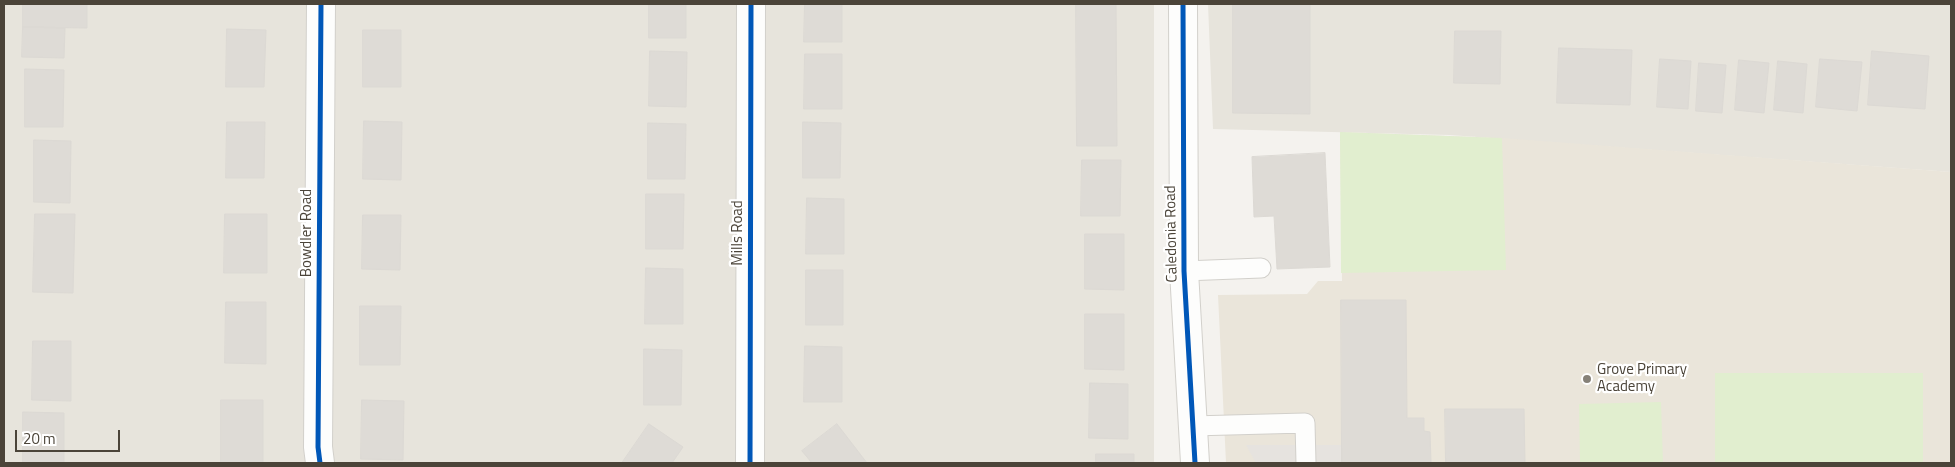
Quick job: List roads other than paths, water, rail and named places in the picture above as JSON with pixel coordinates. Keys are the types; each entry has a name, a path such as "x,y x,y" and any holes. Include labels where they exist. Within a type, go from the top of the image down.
{"street":[{"name":"Bowdler Road","path":"320,463 318,447 322,4"},
{"name":"Mills Road","path":"750,463 751,4"},
{"name":"Caledonia Road","path":"1183,4 1184,271 1194,463"}],"lane":[{"path":"1184,271 1262,268"},
{"path":"1192,426 1305,423 1306,463"}],"place":[{"name":"Grove Primary Academy","path":"1587,379"}]}
